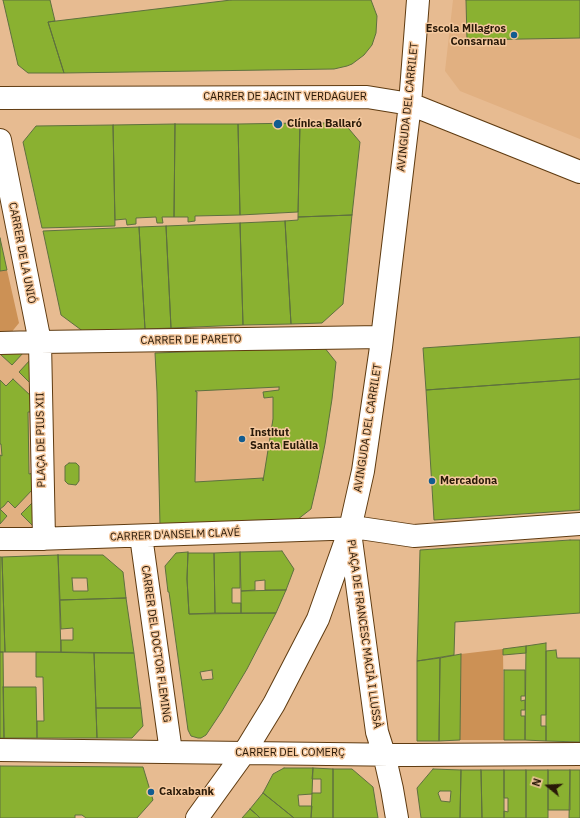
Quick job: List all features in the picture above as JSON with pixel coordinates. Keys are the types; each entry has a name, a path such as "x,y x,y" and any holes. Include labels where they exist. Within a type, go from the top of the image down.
{"street":[{"name":"AVINGUDA DEL CARRILET","path":"197,818 244,753 274,704 318,619 350,529 362,471 382,337 410,104 418,0"},
{"name":"CARRER DE JACINT VERDAGUER","path":"0,98 367,97 410,104 580,172"},
{"name":"CARRER DE LA UNIÓ","path":"0,140 40,342"},
{"name":"CARRER DE PARETO","path":"0,343 382,337"},
{"name":"PLAÇA DE PIUS XII","path":"40,342 44,539"},
{"name":"PLAÇA DE FRANCESC MACIÀ I LLUSSÀ","path":"397,818 384,754 377,732 350,529 360,528 414,536 580,524"},
{"name":"CARRER D'ANSELM CLAVÉ","path":"0,539 44,539 350,529"},
{"name":"CARRER DEL DOCTOR FLEMING","path":"141,536 171,752"},
{"name":"CARRER DEL COMERÇ","path":"0,750 410,755 580,754"}],"shaded area":[{"name":"Escola Milagros Consarnau","path":"453,0 580,0 580,139 460,91 445,71"},
{"path":"7,270 19,323 10,334 0,335 0,271"},
{"name":"Institut Santa Eulàlia","path":"324,347 336,362 325,444 311,509 293,523 160,526 155,353"},
{"path":"23,350 34,360 35,417 30,417 30,471 36,471 34,528 0,528 0,351"},
{"path":"503,649 504,740 460,740 461,654"}],"building":[{"path":"3,0 50,0 55,21 48,22 64,73 28,73 18,65"},
{"path":"231,0 371,0 377,16 376,33 372,45 364,55 352,64 334,69 64,73 48,22"},
{"path":"466,0 580,0 580,38 467,40"},
{"path":"300,123 344,123 360,142 352,215 298,217"},
{"path":"300,123 298,212 240,215 238,124"},
{"path":"175,124 174,217 162,217 163,223 157,223 156,217 136,218 136,224 127,225 126,219 115,220 113,125"},
{"path":"175,124 238,124 240,215 195,216 195,221 188,222 188,217 174,217"},
{"path":"113,125 115,226 42,228 23,142 36,126"},
{"path":"352,215 343,304 322,323 291,324 285,221 298,220 298,217"},
{"path":"285,221 291,324 243,325 240,223"},
{"path":"240,223 243,325 171,328 166,226"},
{"path":"166,226 171,328 145,329 139,227"},
{"path":"139,227 145,329 84,332 61,315 43,231"},
{"path":"0,238 7,270 0,271"},
{"path":"580,337 580,379 426,390 423,348"},
{"name":"Institut Santa Eulàlia","path":"324,347 336,362 325,444 311,509 293,523 160,526 155,353","holes":["279,387 279,390 263,392 264,398 273,397 273,419 263,481 263,478 195,482 197,392 195,391"]},
{"path":"0,350 24,352 12,365 0,354"},
{"path":"31,359 32,385 19,372"},
{"path":"13,379 32,397 32,412 28,412 29,474 33,473 33,489 15,508 8,501 0,509 0,455 2,456 0,444 0,380 6,386"},
{"path":"580,379 580,510 434,520 426,390"},
{"path":"69,463 76,463 79,466 79,481 76,485 68,484 65,481 65,466"},
{"path":"34,501 34,527 21,514"},
{"path":"0,509 7,516 0,524"},
{"path":"580,540 580,613 455,622 454,655 417,661 420,550"},
{"path":"282,551 294,569 286,590 265,590 265,580 255,581 255,590 241,591 240,552"},
{"path":"188,552 187,579 189,614 276,613 247,669 222,711 206,735 201,738 191,736 188,730 168,592 165,566 176,553","holes":["212,670 213,679 202,680 200,672"]},
{"path":"240,552 240,588 232,588 232,603 241,603 241,613 215,613 214,553"},
{"path":"188,553 214,553 215,613 189,614 187,579"},
{"path":"58,555 103,555 123,572 126,598 60,600","holes":["72,578 87,578 88,591 73,591"]},
{"path":"58,555 61,652 5,652 2,557"},
{"path":"0,557 2,557 5,652 0,652"},
{"path":"286,590 276,613 241,613 241,591"},
{"path":"126,598 134,653 61,652 61,640 73,640 73,628 61,629 60,600"},
{"path":"546,643 546,715 541,715 541,726 546,726 546,741 525,740 526,646"},
{"path":"526,646 526,653 503,655 503,649"},
{"path":"556,650 557,658 580,658 580,742 546,741 546,651"},
{"path":"0,652 3,652 4,738 0,738"},
{"path":"36,652 94,653 97,738 37,738 37,721 44,721 43,677 36,677"},
{"path":"94,653 134,653 141,708 96,708"},
{"path":"461,654 460,740 439,741 440,658"},
{"path":"440,658 439,741 417,741 417,661"},
{"path":"504,670 525,670 525,696 521,696 521,701 525,700 525,710 521,710 521,716 525,716 525,740 504,740"},
{"path":"3,687 36,687 37,738 4,738"},
{"path":"96,708 141,708 143,726 132,738 97,738"},
{"path":"0,766 143,767 153,800 137,818 86,818 82,815 75,815 75,818 0,818"},
{"path":"284,768 313,768 312,794 298,795 299,806 312,806 311,818 294,818 263,793 273,774"},
{"path":"313,768 333,769 333,818 311,818 312,793 321,793 321,779 312,779"},
{"path":"333,769 352,769 373,787 378,818 333,818"},
{"path":"433,769 461,770 460,818 421,818 417,788","holes":["440,791 451,791 450,802 441,801 438,793"]},
{"path":"461,770 481,770 482,818 460,818"},
{"path":"481,770 504,770 504,818 482,818"},
{"path":"504,770 526,770 526,818 504,818 504,811 508,812 508,798 504,798"},
{"path":"526,770 548,770 548,818 526,818"},
{"path":"548,770 570,770 570,810 548,810"},
{"path":"570,770 580,770 580,818 569,818"},
{"path":"263,793 294,818 260,818 250,809"},
{"path":"250,809 256,814 260,818 242,818"}],"place":[{"name":"Escola Milagros Consarnau","path":"514,35"},
{"name":"Clínica Ballaró","path":"278,124"},
{"name":"Institut Santa Eulàlia","path":"242,439"},
{"name":"Mercadona","path":"432,481"},
{"name":"Caixabank","path":"151,792"}]}
